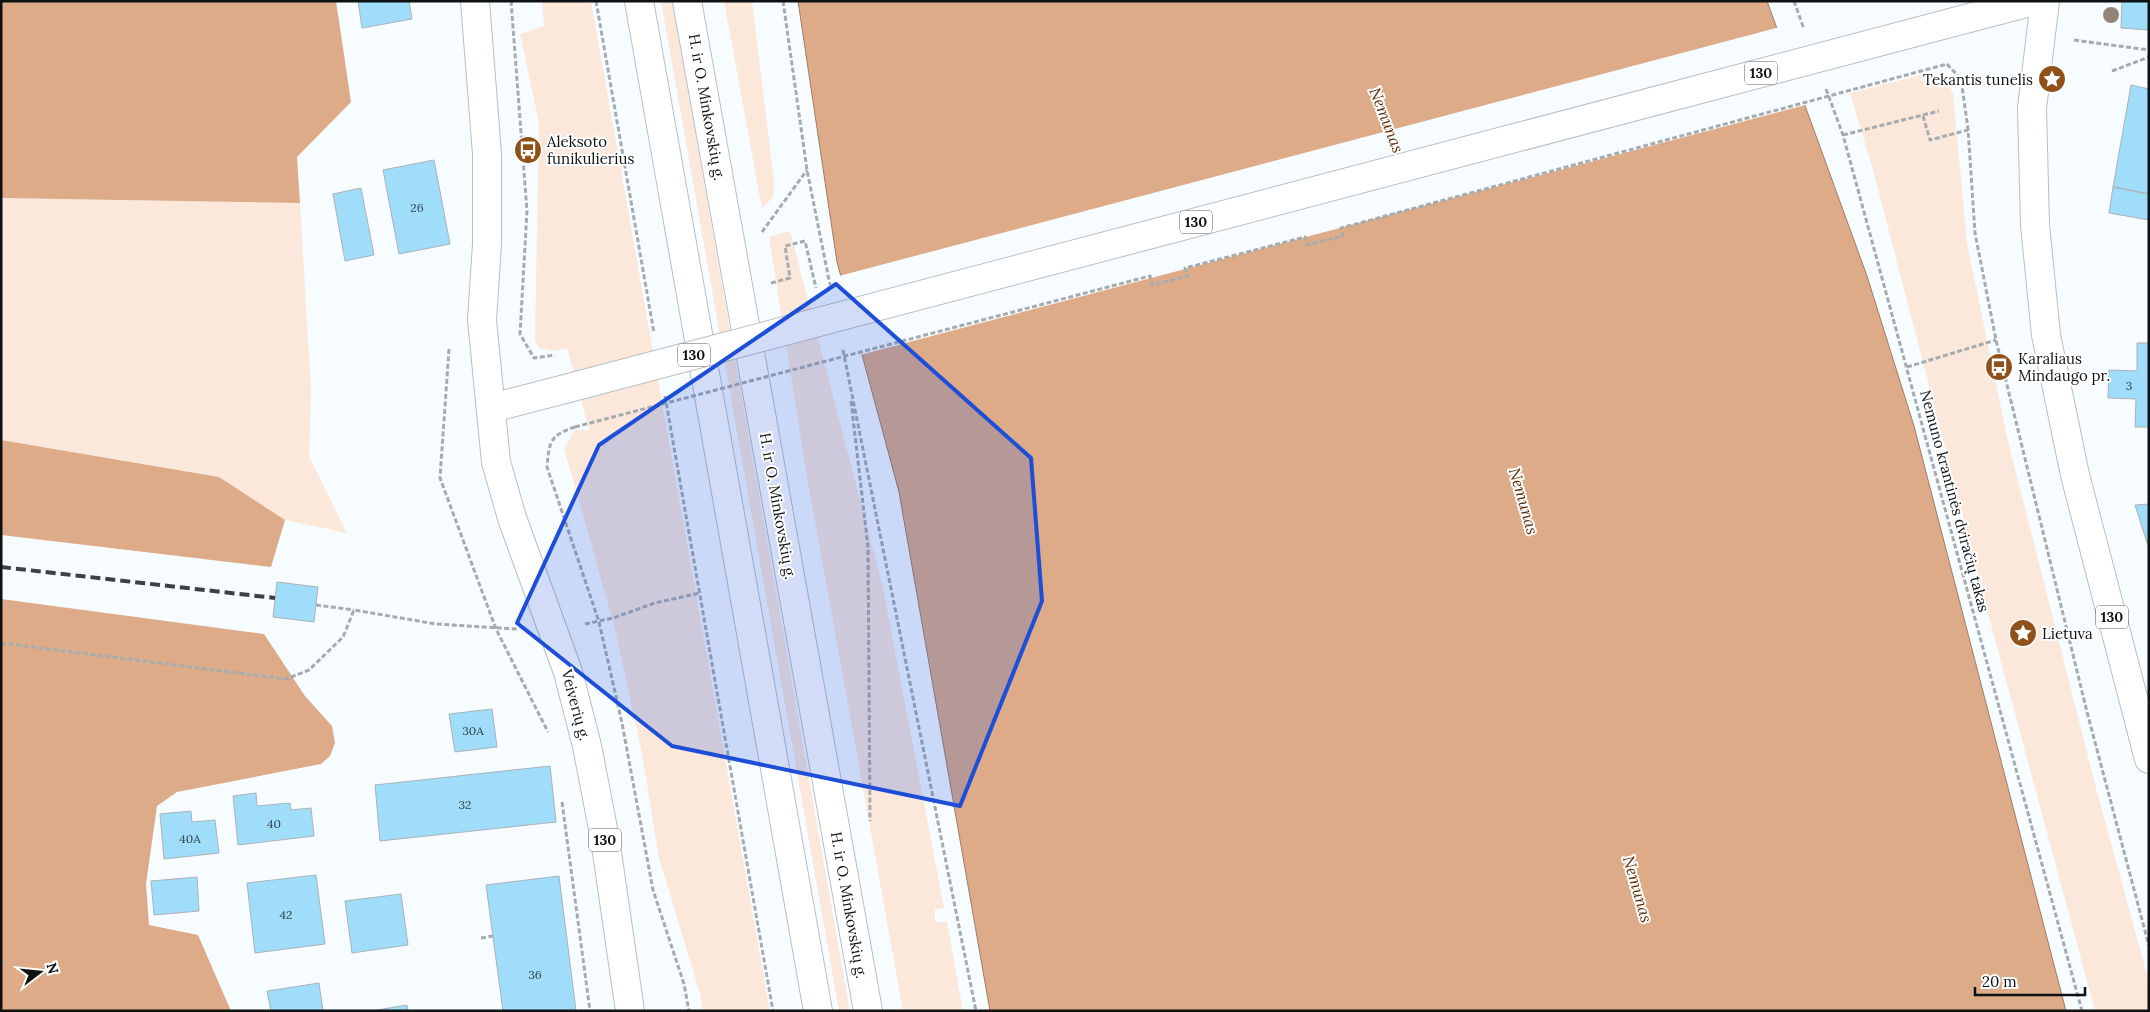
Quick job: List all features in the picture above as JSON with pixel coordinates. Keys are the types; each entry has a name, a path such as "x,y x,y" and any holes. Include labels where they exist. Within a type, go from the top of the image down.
{"main road":[{"name":"Veiverių g.","path":"475,1 487,154 487,244 482,320 498,471 512,518 568,672 587,746 604,839 630,1011"},
{"path":"638,1 818,1011"},
{"name":"H. ir O. Minkovskių g.","path":"687,1 868,1011"},
{"name":"130","path":"492,408 2034,1"},
{"name":"130","path":"2045,1 2032,108 2035,225 2046,335 2075,475 2149,759"}],"path":[{"path":"511,1 527,211 520,334 534,358 556,355"},
{"path":"596,1 655,341"},
{"path":"784,1 807,170 832,294"},
{"path":"1794,1 1807,37"},
{"path":"2103,44 2149,50"},
{"path":"2112,71 2149,57"},
{"path":"689,1011 684,984 653,890 622,723 599,622 547,467 549,447 558,432 1150,276 1152,286 1188,276 1186,268 1305,236 1307,245 1343,236 1341,228 1947,64 1961,79 1968,130 1975,233 1996,340 2087,712 2149,946"},
{"name":"Nemuno krantinės dviračių takas","path":"1824,81 1843,134 2082,1011"},
{"path":"1843,134 1939,111"},
{"path":"1923,116 1930,140 1968,130"},
{"path":"757,238 807,170"},
{"path":"766,284 790,278 785,246 806,241 824,320"},
{"path":"1906,367 1996,340"},
{"path":"450,342 440,478 496,629 550,736"},
{"path":"842,342 976,1011"},
{"path":"849,380 868,547 870,827"},
{"path":"664,390 773,1011"},
{"path":"599,622 655,603 700,593"},
{"path":"316,605 436,624 496,629"},
{"path":"1,643 286,679 309,670 343,637 354,610"},
{"path":"561,799 590,1011"},
{"path":"481,938 493,936"}],"highlighted area":[{"path":"836,284 1031,458 1042,601 960,806 672,746 517,623 599,445"}],"shaded area":[{"path":"542,1 591,1 770,1011 703,1011 700,994 659,858 642,754 615,629 564,448 575,430 589,430 567,348 555,351 539,348 535,339 539,123 520,34 544,26"},
{"path":"661,1 672,1 850,1011 839,1011"},
{"path":"724,1 752,1 774,181 773,197 762,209"},
{"path":"1925,74 1946,81 1953,93 1967,243 2007,437 2096,788 2149,982 2149,1011 2095,1011 1993,632 1872,166 1850,93"},
{"path":"1,198 300,203 311,390 309,456 347,533 285,520 219,477 1,440"},
{"path":"790,231 883,588 944,908 935,909 935,922 947,922 963,1011 903,1011 807,477 769,237"}],"green space":[{"path":"1,1 336,1 351,102 297,157 300,203 1,198"},
{"path":"1,440 219,477 285,520 271,567 1,535"},
{"path":"1,599 264,634 305,696 332,726 335,743 330,756 321,764 177,792 157,806 146,884 149,925 198,935 231,1011 1,1011"}],"water":[{"name":"Nemunas","path":"798,1 1767,1 1867,276 1914,426 2066,1011 990,1011 899,492 837,262"}],"pier":[{"path":"1780,27 1809,104 860,355 839,276"}],"building":[{"path":"358,1 409,1 412,19 362,28"},
{"path":"2122,1 2149,1 2149,30 2121,28"},
{"path":"2131,85 2149,89 2149,194 2113,187"},
{"path":"434,160 450,244 399,254 383,170"},
{"path":"2113,187 2149,194 2149,220 2109,213"},
{"path":"361,188 374,255 345,261 333,194"},
{"path":"2137,343 2149,343 2149,427 2135,427 2136,399 2108,398 2109,370 2137,371"},
{"path":"2149,504 2149,549 2135,505"},
{"path":"277,582 318,587 314,622 273,617"},
{"path":"492,709 497,747 455,752 449,714"},
{"path":"550,766 556,822 380,841 375,785"},
{"path":"256,793 257,806 290,803 291,810 311,808 314,836 238,845 233,796"},
{"path":"191,811 192,822 215,820 219,853 164,859 160,814"},
{"path":"316,875 325,944 255,953 247,883"},
{"path":"559,876 576,1011 503,1011 486,885"},
{"path":"197,877 199,911 154,915 151,881"},
{"path":"401,894 408,945 352,953 345,901"},
{"path":"319,983 323,1011 271,1011 267,991"},
{"path":"407,1005 408,1011 371,1011"}],"railway":[{"path":"1,567 275,598"}],"place":[{"name":"Tekantis tunelis","path":"2052,79"},
{"name":"Aleksoto funikulierius","path":"528,150"},
{"name":"Karaliaus Mindaugo pr.","path":"1999,367"},
{"name":"Lietuva","path":"2023,633"}]}
